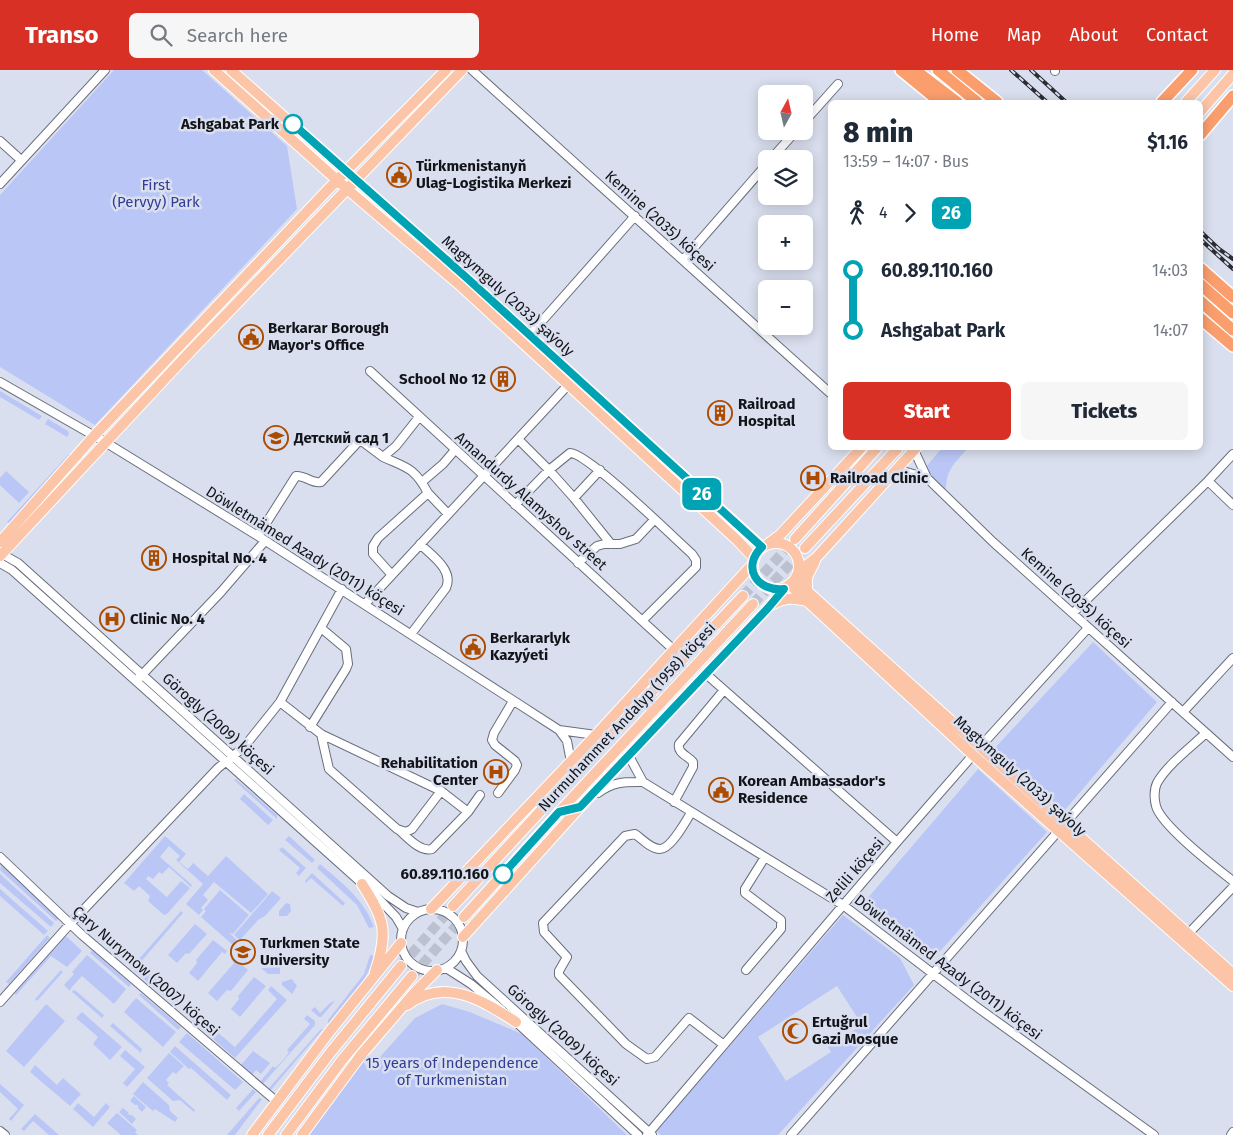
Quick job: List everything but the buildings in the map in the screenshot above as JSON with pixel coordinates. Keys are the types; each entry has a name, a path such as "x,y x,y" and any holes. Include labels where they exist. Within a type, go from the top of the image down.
{"highway":[{"path":"938,70 975,100"},
{"path":"958,70 995,100"},
{"path":"1164,100 1192,70"},
{"path":"906,71 938,100"},
{"path":"906,71 954,100"},
{"path":"1203,131 1233,96"},
{"path":"1203,271 1233,297"},
{"path":"1203,287 1233,313"},
{"path":"1203,304 1233,330"},
{"path":"1203,321 1233,346"}],"main road":[{"name":"Magtymguly (2033) şaýoly","path":"214,70 347,190 526,339 568,385 742,537 765,545"},
{"name":"Magtymguly (2033) şaýoly","path":"231,70 356,180 742,537 753,561"},
{"path":"0,542 94,436 337,180 446,70"},
{"path":"0,556 255,283 462,70"},
{"path":"1188,100 1215,70"},
{"path":"1203,109 1233,74"},
{"path":"431,909 742,578 765,545 780,535 859,450"},
{"path":"795,539 875,450"},
{"path":"805,548 896,450"},
{"path":"463,937 580,807 792,581 816,558 914,450"},
{"path":"742,578 747,557 742,537 765,539 780,535"},
{"path":"753,561 756,580 762,585 769,588 792,581 800,563 797,555 785,544 777,542 765,545"},
{"path":"807,590 807,577 816,558"},
{"name":"Magtymguly (2033) şaýoly","path":"792,581 807,590 976,751"},
{"name":"Magtymguly (2033) şaýoly","path":"792,581 809,602 1062,828 1233,986"},
{"name":"Nurmuhammet Andalyp (1958) köçesi","path":"454,906 552,798 743,596"},
{"path":"768,608 783,598 793,598 809,602"},
{"name":"Nurmuhammet Andalyp (1958) köçesi","path":"464,917 753,604"},
{"path":"596,735 623,723"},
{"path":"629,756 634,732"},
{"path":"552,798 571,762"},
{"path":"559,812 580,807"},
{"name":"Magtymguly (2033) şaýoly","path":"1062,828 1233,974"},
{"path":"362,884 379,912 383,930 380,956 370,983"},
{"path":"252,1135 330,1031 401,943"},
{"path":"268,1135 330,1053 401,966"},
{"path":"302,1135 361,1056 419,987 441,969"},
{"path":"286,1135 342,1060 412,976"},
{"path":"397,1014 413,1000 440,992 457,993 474,997 516,1022"}],"street":[{"path":"0,184 105,70"},
{"name":"Kemine (2035) köçesi","path":"472,70 828,392"},
{"path":"813,112 838,84"},
{"path":"779,150 788,140"},
{"path":"0,142 21,160"},
{"path":"683,260 758,173"},
{"path":"526,339 635,216"},
{"name":"Amandurdy Alamyshov street","path":"370,371 675,651"},
{"name":"Döwletmämed Azady (2011) köçesi","path":"0,382 105,442 261,538 560,730 596,735"},
{"path":"365,604 568,385"},
{"path":"383,457 396,446 419,417"},
{"path":"518,439 549,470 612,544"},
{"path":"136,682 221,592 261,538 296,476 321,482 358,442 363,442 383,457 408,467 448,514"},
{"path":"422,482 443,464 455,450"},
{"path":"915,450 927,478"},
{"path":"515,505 549,470 570,453 576,453 600,470 692,554 696,560 696,567 643,620"},
{"path":"1073,613 1208,481 1233,454"},
{"name":"Kemine (2035) köçesi","path":"896,469 927,478 993,542 1233,757"},
{"path":"574,498 600,470"},
{"path":"1208,481 1233,505"},
{"path":"392,575 373,554 373,546 378,538 428,492"},
{"path":"578,562 598,546 620,544 636,539 654,520"},
{"path":"411,634 449,582 449,577 445,570 420,544"},
{"name":"Görogly (2009) köçesi","path":"0,556 18,564 388,896 406,908 418,912"},
{"name":"Görogly (2009) köçesi","path":"0,556 12,570 389,908 403,929"},
{"path":"0,1002 70,924 226,762 244,747 280,702 342,589"},
{"path":"310,727 348,664 346,648 321,628"},
{"name":"Zelili köçesi","path":"650,1134 897,842 976,751 1088,628"},
{"path":"1183,712 1233,658"},
{"path":"706,674 897,842"},
{"path":"674,802 693,768 694,762 680,751 678,748 679,744 724,690"},
{"path":"498,793 517,765 492,740 513,700"},
{"path":"280,702 320,734 441,791 468,812"},
{"path":"791,1135 1172,702"},
{"name":"Nurmuhammet Andalyp (1958) köçesi","path":"560,730 567,741 571,762"},
{"path":"1206,733 1157,783 1155,790 1156,807 1162,818 1192,847 1233,881"},
{"path":"320,734 328,769 422,849 432,849 468,812 480,794"},
{"name":"Döwletmämed Azady (2011) köçesi","path":"629,756 644,782 691,813 843,905 974,1005 1154,1135"},
{"path":"580,807 608,785 620,782 644,782"},
{"path":"397,829 406,832 412,830 441,791"},
{"path":"691,813 668,846 661,849 653,847 635,834 625,836 543,923 542,928 567,957 559,970 559,976 626,1044 642,1057 647,1059 655,1057 689,1018 724,1045"},
{"name":"Çary Nurymow (2007) köçesi","path":"0,857 70,924 276,1101"},
{"path":"746,970 781,930 782,925 781,920 745,893 745,889 765,857"},
{"path":"1188,934 1233,887"},
{"path":"431,909 440,910 452,917 458,924 463,937 461,951 453,962 441,969 423,970 411,963 403,952 401,943 403,929 407,921 418,912 431,909"},
{"name":"Görogly (2009) köçesi","path":"461,951 466,962 477,976 650,1134"},
{"name":"Görogly (2009) köçesi","path":"441,969 471,984 516,1022 638,1135"},
{"path":"0,1131 5,1135"},
{"path":"1230,1135 1233,1132"}],"green space":[{"name":"First (Pervyy) Park","path":"114,70 202,70 287,146 297,209 95,425 0,367 0,195"},
{"path":"0,391 42,416 39,420 0,397"},
{"path":"48,419 68,431 67,437 45,424"},
{"path":"940,450 966,450 949,472 946,492 924,469"},
{"path":"69,454 72,456 10,525 7,522"},
{"path":"6,471 29,492 19,503 0,485 0,478"},
{"path":"1093,642 1157,702 1064,811 994,749"},
{"path":"978,769 1047,832 934,958 861,906"},
{"path":"236,779 277,815 277,819 234,780"},
{"path":"244,794 273,820 268,825 240,799"},
{"path":"165,836 186,854 179,862 188,869 193,863 208,876 226,856 268,894 251,913 214,882 203,895 208,900 201,908 203,910 199,915 186,904 203,884 176,860 180,856 169,846 160,857 192,885 191,887 169,867 162,874 159,872 153,879 148,876 146,879 167,897 181,881 190,888 164,915 148,901 150,896 139,886 134,891 124,883"},
{"path":"289,836 315,860 312,863 285,840"},
{"path":"282,847 306,868 299,876 296,873 300,868 279,850"},
{"path":"320,864 344,884 358,900 370,917 374,927 369,928 357,905 317,868"},
{"path":"1,865 59,918 56,921 0,870"},
{"path":"312,873 345,903 343,906 311,878 306,883 305,881"},
{"path":"0,874 54,923 51,927 0,883"},
{"path":"0,889 48,931 44,935 0,896"},
{"path":"220,890 249,915 233,934 229,933 237,940 233,945 201,917 206,911 204,909"},
{"path":"272,891 281,898 240,940 234,935"},
{"path":"286,903 290,904 291,911 287,916 279,916 279,911"},
{"path":"181,911 183,913 139,964 181,1001 176,1006 131,968"},
{"path":"843,915 900,958 914,985 778,1135 661,1135 656,1131","holes":["837,986 862,1025 828,1047 831,1052 786,1081 758,1037"]},
{"path":"195,924 207,934 189,954 186,953 177,963 168,955"},
{"path":"47,935 50,938 9,984 6,982"},
{"path":"66,936 82,951 67,967 51,956 16,995 14,993 60,940"},
{"path":"213,940 227,951 225,954 222,952 198,981 189,973 197,963 196,960"},
{"path":"92,950 131,984 129,987 90,953"},
{"path":"87,955 126,989 114,1004 82,976 70,991 64,985 74,974 72,972"},
{"path":"370,955 374,956 367,975 328,1025 328,1020 364,974"},
{"path":"234,957 248,970 231,991 227,990 217,1001 208,993 234,963 231,959"},
{"path":"280,967 280,974 268,974 261,968"},
{"path":"61,970 63,972 37,1001 35,999"},
{"path":"254,977 266,986 240,1017 231,1009 239,999 238,996"},
{"path":"292,979 297,986 292,994 282,985 282,982"},
{"path":"271,986 287,1000 235,1058 186,1015 191,1010 235,1047 277,999 268,990"},
{"path":"73,990 104,1015 102,1018 72,992"},
{"path":"141,993 181,1027 178,1030 139,995"},
{"path":"136,998 176,1032 163,1047 124,1012"},
{"path":"335,1001 321,1017 311,1010 315,1007 320,1013 330,1003"},
{"path":"46,1004 65,1021 24,1067 6,1051"},
{"name":"15 years of Independence of Turkmenistan","path":"442,1004 470,1012 522,1034 627,1135 308,1135 363,1062 369,1069 415,1018"},
{"path":"82,1012 122,1047 110,1060 93,1044 98,1037 76,1018"},
{"path":"307,1015 315,1021 315,1025 262,1085 259,1083 273,1066 275,1068 283,1060 289,1052 287,1050 310,1024 304,1019"},
{"path":"113,1023 142,1049 141,1053 110,1026"},
{"path":"323,1029 270,1091 269,1088"},
{"path":"187,1033 243,1082 235,1090 179,1042"},
{"path":"175,1046 231,1095 227,1100 170,1052"},
{"path":"125,1050 145,1067 127,1087 123,1083 135,1069 120,1056"},
{"path":"253,1051 270,1063 261,1074 256,1070 252,1075 241,1065"},
{"path":"169,1053 184,1066 176,1074 173,1072 166,1080 169,1083 167,1085 195,1110 194,1112 180,1100 173,1101 147,1078"},
{"path":"35,1065 57,1085 63,1078 81,1094 70,1106 30,1072"},
{"path":"143,1082 169,1105 170,1111 178,1118 175,1122 155,1109 153,1111 133,1094"},
{"path":"0,1084 24,1105 11,1121 9,1119 18,1109 0,1092"},
{"path":"253,1089 256,1092 239,1111 236,1108"},
{"path":"134,1096 146,1107 142,1112 138,1105 130,1101"},
{"path":"259,1098 262,1099 235,1135 227,1135"},
{"path":"78,1103 94,1117 106,1103 110,1107 93,1127 73,1109"},
{"path":"123,1108 136,1119 132,1124 119,1112"},
{"path":"117,1113 137,1130 135,1132 138,1135 121,1135 107,1123"},
{"path":"35,1114 59,1135 49,1135 33,1121 24,1131 21,1129"}],"tunnel":[{"path":"743,596 795,539"},
{"path":"753,604 805,548"},
{"path":"401,966 453,906"},
{"path":"412,976 464,917"}],"railway":[{"path":"1011,70 1045,100"},
{"path":"1031,70 1064,100"},
{"path":"1203,234 1233,259"},
{"path":"1203,242 1233,269"}],"bus line":[{"name":"26","path":"293,124 468,279 762,547 754,558 752,565 756,580 769,588 776,590 784,589 580,807 559,812 503,874"}],"place":[{"name":"Ashgabat Park","path":"293,124"},
{"name":"Türkmenistanyň Ulag-Logistika Merkezi","path":"399,175"},
{"name":"Berkarar Borough Mayor's Office","path":"251,337"},
{"name":"School No 12","path":"503,379"},
{"name":"Railroad Hospital","path":"720,413"},
{"name":"Детский сад 1","path":"276,438"},
{"name":"Railroad Clinic","path":"813,478"},
{"name":"Hospital No. 4","path":"154,558"},
{"name":"Clinic No. 4","path":"112,619"},
{"name":"Berkararlyk Kazyýeti","path":"473,647"},
{"name":"Rehabilitation Center","path":"496,772"},
{"name":"Korean Ambassador's Residence","path":"721,790"},
{"name":"60.89.110.160","path":"503,874"},
{"name":"Turkmen State University","path":"243,952"},
{"name":"Ertuğrul Gazi Mosque","path":"795,1031"}]}
